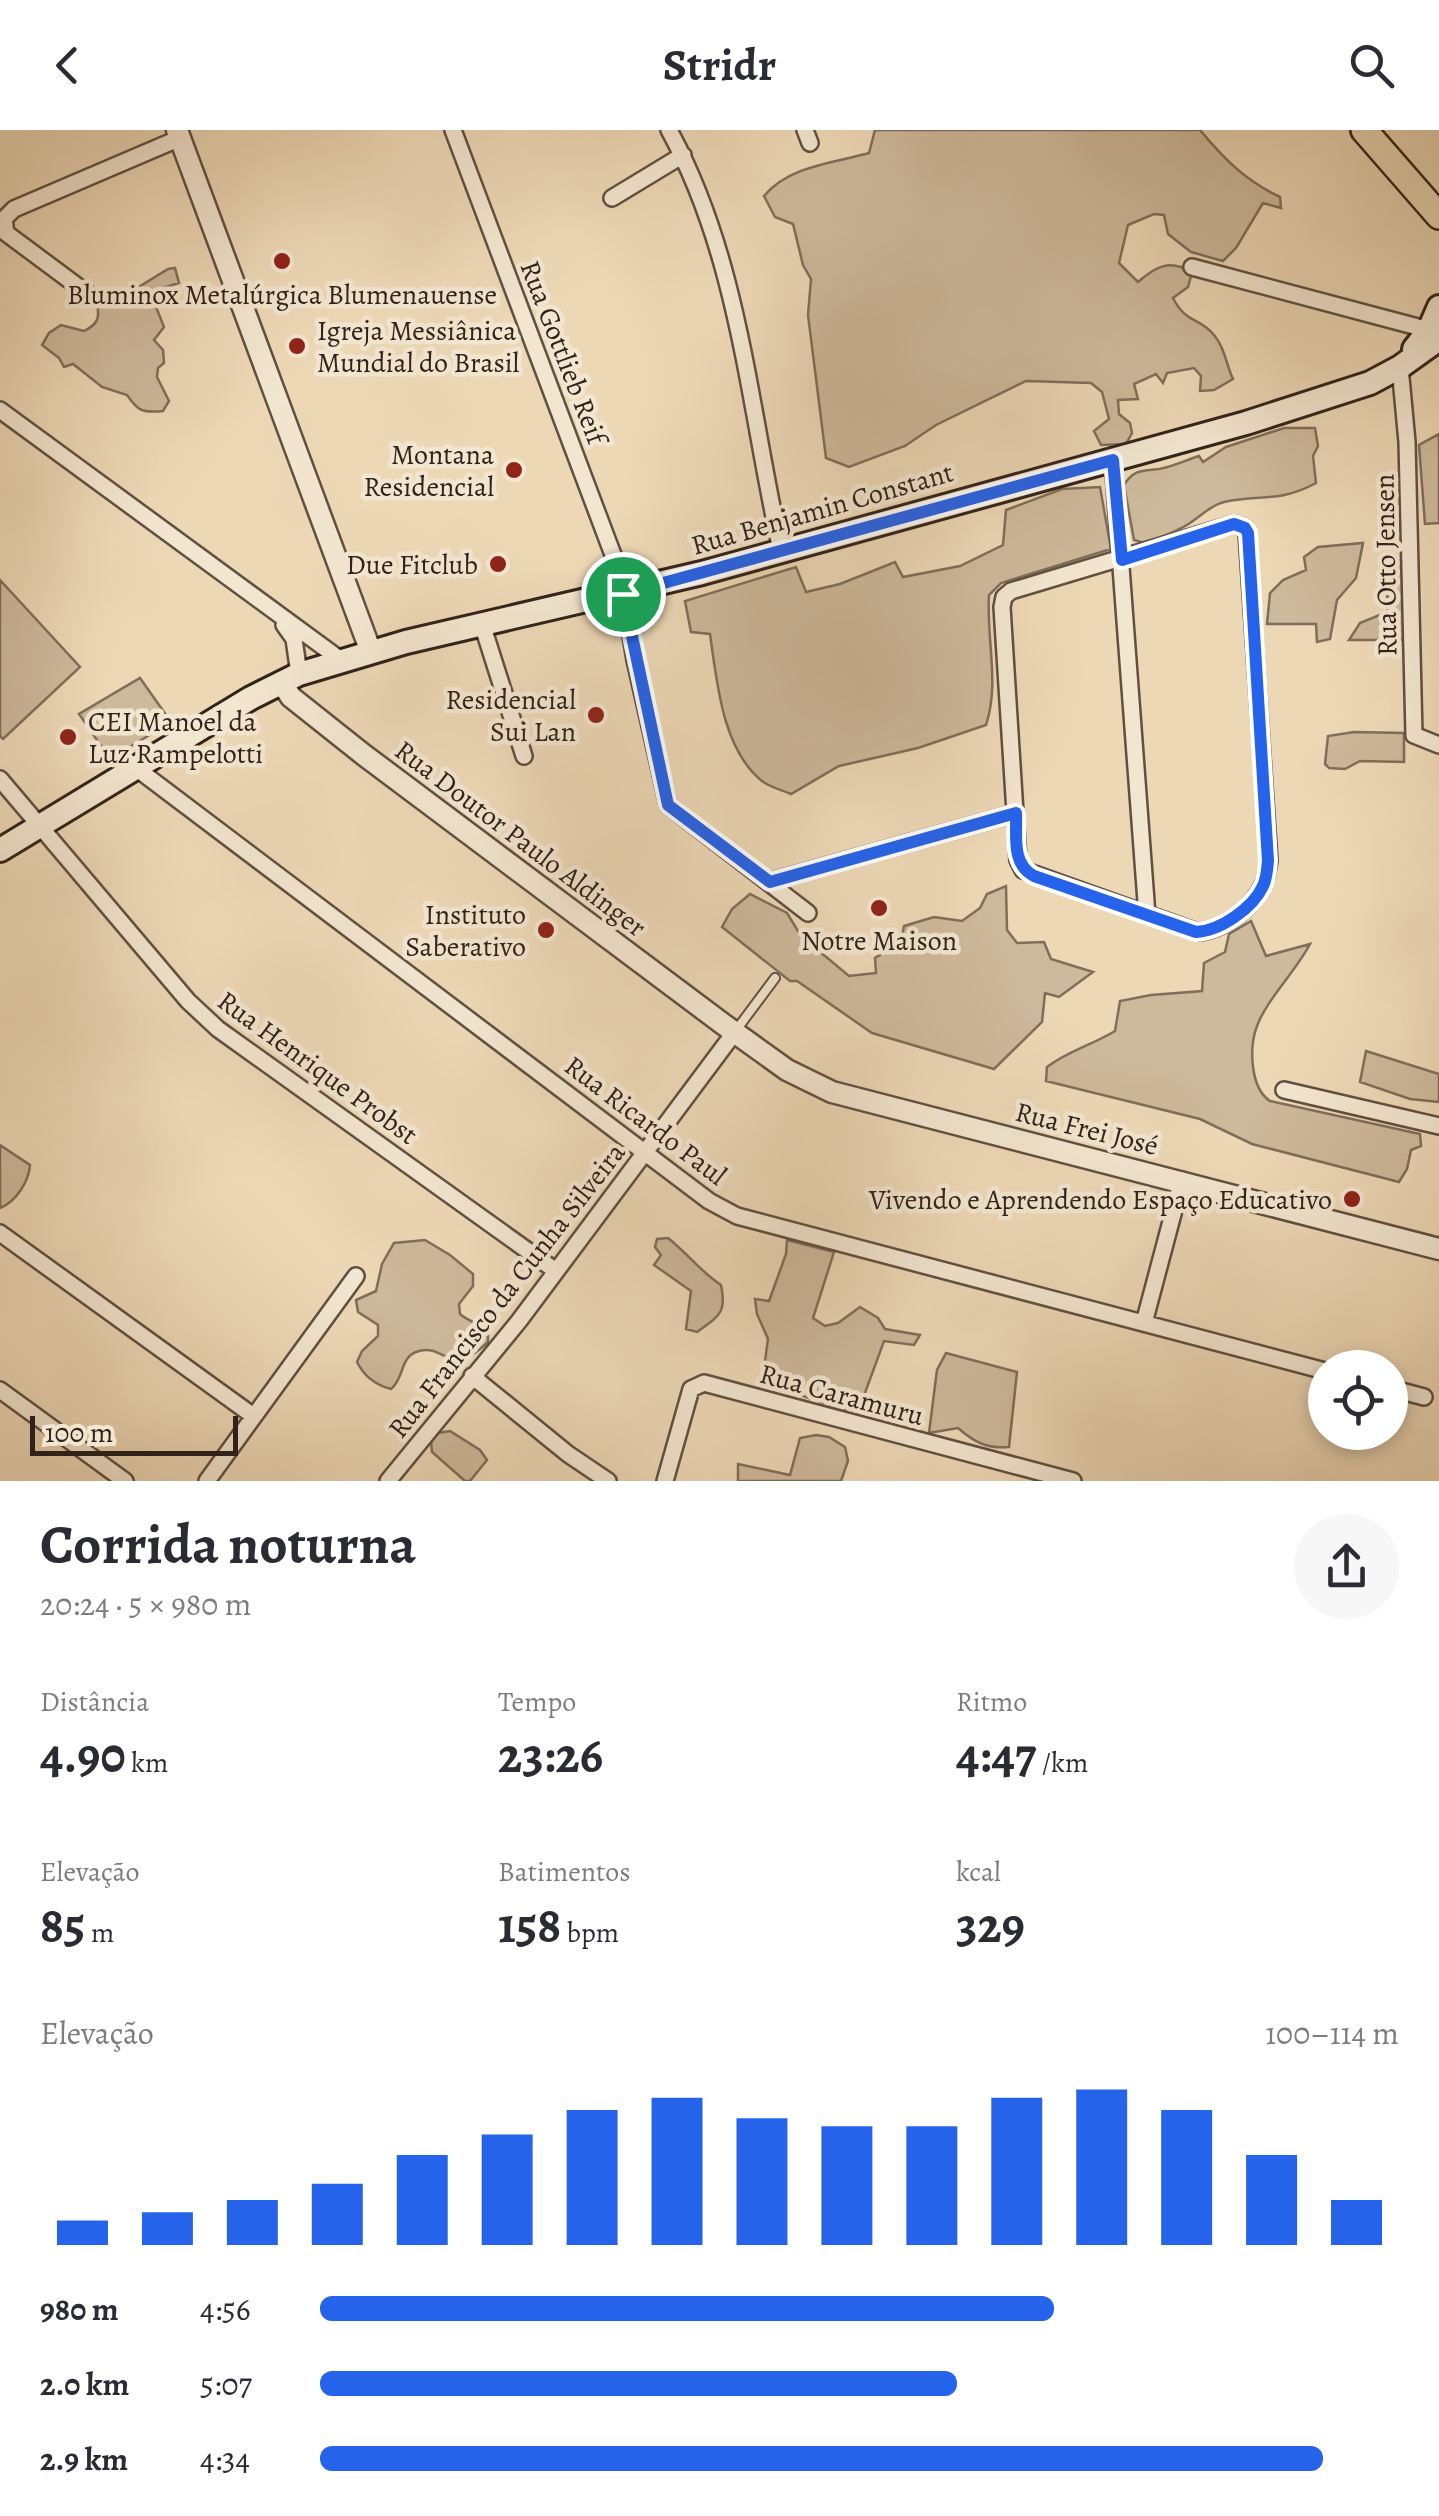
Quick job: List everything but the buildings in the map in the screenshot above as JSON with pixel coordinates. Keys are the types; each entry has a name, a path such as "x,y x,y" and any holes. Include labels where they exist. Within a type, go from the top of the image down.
{"main road":[{"path":"1364,130 1437,220"},
{"path":"1434,334 1439,306"},
{"name":"Rua Benjamin Constant","path":"0,850 290,678 340,660 623,594 1113,460 1337,394 1400,367 1434,334"}],"street":[{"name":"Rua Gottlieb Reif","path":"453,130 608,540 668,805 808,913"},
{"path":"670,130 720,249 736,306 780,550"},
{"path":"92,297 6,233 4,219 14,210 178,134 370,652"},
{"path":"612,198 683,155"},
{"path":"1192,266 1434,334"},
{"name":"Rua Otto Jensen","path":"1400,367 1408,442 1414,736 1439,746"},
{"path":"0,410 340,660"},
{"path":"1113,460 1147,915"},
{"path":"1234,524 1248,533 1268,861 1265,884 1253,901 1209,932 1196,932 1023,870 1018,860 1004,597 1011,591 1122,560 1234,524"},
{"path":"275,614 294,639 290,678"},
{"path":"482,624 524,756"},
{"name":"Rua Doutor Paulo Aldinger","path":"290,678 291,698 734,1033"},
{"name":"Rua Ricardo Paul","path":"136,768 709,1201 738,1216 1308,1366"},
{"name":"Rua Henrique Probst","path":"0,779 188,1000 218,1029 556,1271"},
{"path":"770,882 1016,813"},
{"name":"Rua Francisco da Cunha Silveira","path":"388,1481 556,1271 734,1033"},
{"name":"Rua Frei José","path":"734,1033 787,1070 832,1092 1439,1249"},
{"path":"1284,1090 1439,1126"},
{"path":"1144,1323 1182,1180"},
{"path":"0,1233 252,1415"},
{"path":"207,1481 356,1276"},
{"path":"472,1376 568,1454 608,1481"},
{"name":"Rua Caramuru","path":"666,1481 692,1389 704,1383 1073,1481"},
{"path":"0,1390 125,1481"},
{"path":"1408,1393 1424,1397"}],"lane":[{"path":"734,1033 775,978"}],"shaded area":[{"path":"875,130 1200,130 1236,168 1280,197 1281,208 1263,203 1236,248 1223,261 1191,252 1168,234 1164,215 1154,214 1128,225 1119,263 1138,282 1164,266 1192,272 1188,287 1173,298 1183,312 1214,335 1233,379 1214,390 1200,391 1201,376 1194,368 1167,373 1163,383 1156,374 1134,384 1138,399 1118,400 1119,414 1130,423 1132,433 1126,444 1101,445 1094,431 1109,419 1102,392 1091,383 1026,381 936,425 905,446 849,467 826,458 808,315 811,279 803,265 793,224 775,217 764,196 799,172 869,153"},
{"path":"175,268 179,283 150,292 164,327 154,340 163,350 164,363 158,368 157,377 169,401 163,411 141,410 127,395 102,387 73,364 64,367 42,345 49,333 61,325 84,331 97,320 97,304 124,296"},
{"path":"1284,428 1315,428 1316,483 1281,496 1219,503 1185,526 1147,544 1134,540 1124,485 1131,476 1199,456 1203,462 1226,447"},
{"path":"1439,434 1439,523 1425,524 1419,445"},
{"path":"1100,487 1111,549 1001,583 989,595 992,693 986,725 918,748 839,766 791,794 765,783 749,767 738,751 724,714 710,634 691,632 685,601 796,567 806,592 840,584 895,562 903,577 960,566 1003,545 1006,510 1062,489"},
{"path":"1363,543 1356,578 1337,600 1330,639 1317,642 1316,624 1267,624 1270,593 1283,580 1306,570 1304,557 1318,547"},
{"path":"1402,560 1405,640 1349,640 1360,623 1387,612 1388,562"},
{"path":"0,580 80,667 3,739 0,736"},
{"path":"140,678 171,722 110,759 79,714"},
{"path":"1404,733 1404,762 1360,761 1345,769 1329,768 1325,764 1328,736"},
{"path":"1006,886 1007,930 1017,943 1044,942 1051,959 1093,972 1059,997 1045,993 1042,1022 994,1069 872,1033 797,981 790,981 722,927 732,909 750,894 787,913 801,936 849,976 876,973 875,958 901,942 904,926 934,917 962,921 980,908 987,894"},
{"path":"1251,921 1266,956 1310,944 1257,1026 1252,1056 1258,1087 1270,1101 1420,1134 1421,1146 1411,1150 1399,1182 1252,1144 1200,1119 1046,1081 1047,1067 1115,1031 1120,1001 1202,991 1204,963 1225,952 1229,934"},
{"path":"1366,1051 1439,1074 1439,1102 1410,1099 1360,1082"},
{"path":"0,1145 30,1165 21,1190 0,1208"},
{"path":"668,1238 721,1285 720,1313 697,1332 686,1329 691,1291 654,1265 661,1255 655,1247 657,1239"},
{"path":"425,1240 473,1274 473,1286 459,1304 460,1314 488,1331 488,1342 464,1358 448,1358 426,1350 416,1352 407,1359 391,1389 371,1379 357,1362 362,1351 378,1336 378,1325 358,1312 356,1300 376,1291 382,1264 394,1243"},
{"path":"787,1240 834,1252 813,1318 825,1326 838,1323 860,1307 878,1318 885,1329 920,1335 914,1345 884,1341 858,1412 809,1398 763,1376 768,1339 755,1299 769,1301 786,1254"},
{"path":"946,1353 1017,1372 1009,1447 981,1444 958,1428 929,1433 937,1370"},
{"path":"450,1431 480,1450 487,1460 470,1481 465,1481 432,1452 431,1441 438,1433"},
{"path":"829,1437 845,1447 848,1461 841,1481 738,1481 738,1464 790,1475 800,1438"}],"place":[{"name":"Bluminox Metalúrgica Blumenauense","path":"282,261"},
{"name":"Igreja Messiânica Mundial do Brasil","path":"297,346"},
{"name":"Montana Residencial","path":"514,470"},
{"name":"Due Fitclub","path":"498,564"},
{"name":"Residencial Sui Lan","path":"596,715"},
{"name":"CEI Manoel da Luz Rampelotti","path":"68,737"},
{"name":"Notre Maison","path":"879,908"},
{"name":"Instituto Saberativo","path":"546,930"},
{"name":"Vivendo e Aprendendo Espaço Educativo","path":"1352,1199"}],"route":[{"path":"1113,460 1122,560 1234,524 1248,533 1268,861 1265,884 1253,901 1232,918 1209,932 1196,932 1023,870 1018,860 1016,813 770,882 668,805 623,594 1113,460"}]}
